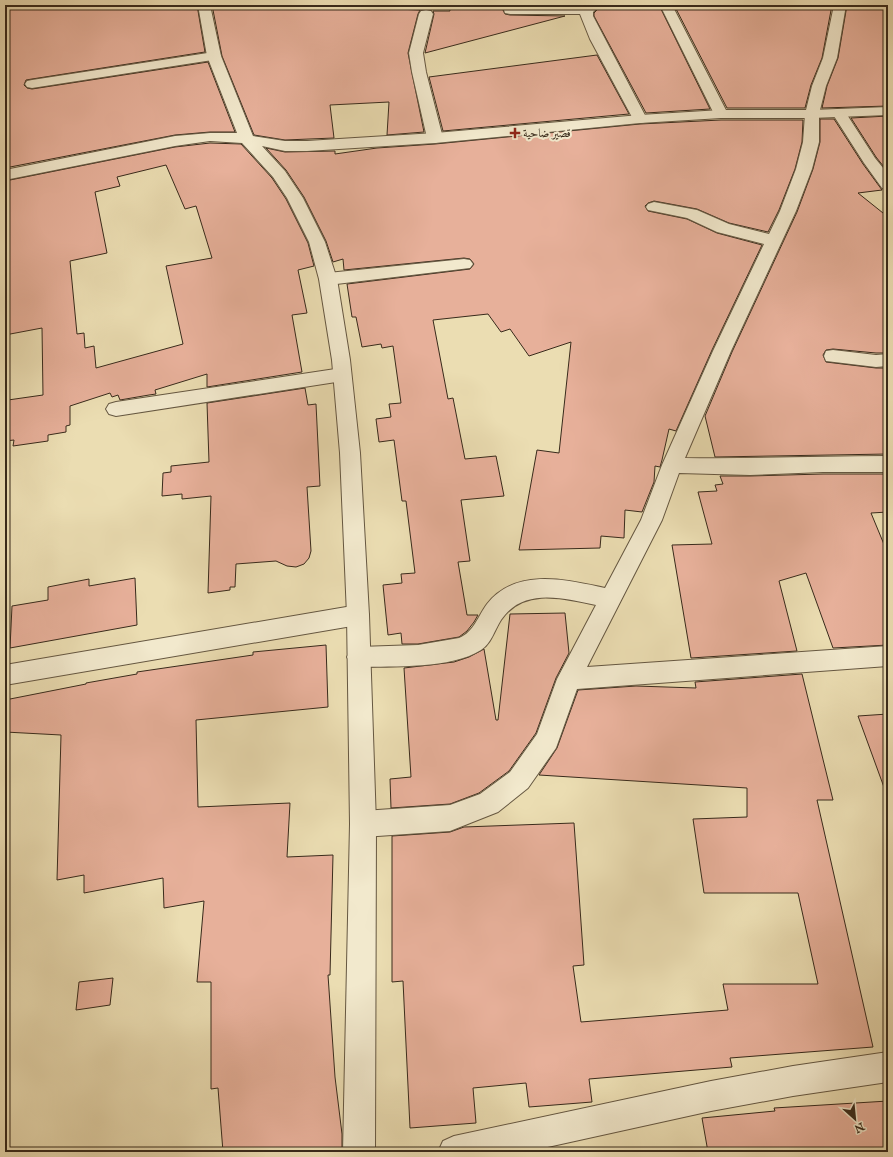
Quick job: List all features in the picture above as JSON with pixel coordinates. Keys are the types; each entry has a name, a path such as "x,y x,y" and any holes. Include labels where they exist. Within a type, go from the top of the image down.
{"street":[{"path":"204,5 214,56 247,139 279,174 295,198 317,242 328,279 342,375 350,453 358,615 363,824 359,1152"},
{"path":"666,5 721,114"},
{"path":"363,824 450,818 489,803 519,780 547,740 569,679 651,520 672,465 722,351 774,241 804,169 811,142 812,114 819,86 830,58 840,5"},
{"path":"591,7 586,16 640,119"},
{"path":"510,10 591,7"},
{"path":"426,14 416,53 419,72 435,138"},
{"path":"32,84 214,56"},
{"path":"5,175 175,141 226,136 285,146 308,146 435,138 640,119 721,114 812,114 888,111"},
{"path":"839,113 869,160 888,185"},
{"path":"654,207 691,214 723,228 774,241"},
{"path":"328,279 464,264"},
{"path":"832,356 876,361 888,360"},
{"path":"116,409 342,375"},
{"path":"672,465 750,467 823,464 888,464"},
{"path":"359,657 449,651 474,643 482,633 489,618 499,605 511,596 526,589 550,587 611,599"},
{"path":"5,675 358,615"},
{"path":"569,679 888,656"},
{"path":"454,1152 711,1096 793,1081 888,1067"}],"building":[{"path":"5,5 197,5 205,52 26,80 24,85 27,88 32,89 208,62 235,132 210,132 175,135 5,168"},
{"path":"212,5 366,5 372,6 371,8 420,10 408,53 424,132 387,135 389,102 330,105 334,138 285,140 254,135 222,56"},
{"path":"449,5 507,5 503,10 505,14 510,15 565,16 425,53 434,14 433,11 450,11"},
{"path":"602,5 659,5 710,109 646,113 594,16 594,13"},
{"path":"674,5 832,5 822,58 811,85 805,108 727,108"},
{"path":"847,5 888,5 888,106 822,108 827,86 838,58"},
{"path":"597,55 629,114 443,131 429,77"},
{"path":"888,116 888,172 876,157 851,118"},
{"path":"820,119 834,119 882,190 858,193 888,217 888,353 833,349 826,350 823,355 826,362 888,368 888,454 715,457 705,416 732,352 797,212 813,169 820,142"},
{"path":"721,120 803,120 802,142 795,169 779,210 768,232 729,223 697,209 654,201 645,206 648,211 687,219 717,233 762,245 712,350 676,431 669,429 660,467 655,466 654,482 642,512 625,510 624,538 601,536 600,548 519,550 537,450 559,453 571,342 529,356 510,329 501,332 488,314 433,320 448,399 453,398 465,459 496,456 504,496 461,500 470,561 458,562 467,615 478,615 474,622 467,631 459,637 418,644 402,644 401,633 388,635 383,585 402,583 401,574 415,573 406,501 402,501 394,440 379,442 376,419 391,417 389,404 401,403 393,346 382,348 381,344 362,347 356,317 352,317 347,284 470,269 474,264 470,259 464,258 344,270 343,259 333,262 326,241 304,197 286,170 266,148 285,152 335,151 335,154 377,148 435,144 640,124"},
{"path":"210,143 241,144 272,178 286,199 308,243 314,266 298,270 307,313 292,315 302,372 207,387 207,374 155,390 156,394 120,400 118,395 112,397 110,393 70,406 70,425 66,426 66,432 48,435 48,441 13,446 14,440 5,441 5,406 7,406 8,400 43,395 42,328 5,335 5,181 175,147","holes":["166,165 185,209 196,206 212,258 166,266 183,344 96,368 94,346 85,348 84,333 77,334 70,261 107,253 95,192 120,186 117,177"]},
{"path":"305,388 308,405 316,404 320,486 307,487 311,551 309,558 304,564 296,567 287,566 276,561 236,564 235,587 230,587 230,590 208,593 211,496 182,499 182,494 162,496 163,473 171,472 171,466 209,462 207,403"},
{"path":"888,474 888,512 871,513 888,554 888,645 833,648 806,573 779,581 797,651 691,658 672,545 712,544 698,492 717,491 715,485 723,484 720,476"},
{"path":"135,578 137,625 10,648 12,606 48,600 48,587 89,579 89,586"},
{"path":"565,613 569,653 556,678 536,733 509,771 479,793 450,804 391,808 390,779 411,777 404,668 454,662 469,657 484,649 496,720 498,720 510,614"},
{"path":"326,645 328,707 196,720 198,807 290,803 287,857 333,855 330,975 328,975 335,1077 342,1134 342,1152 223,1152 218,1088 211,1089 211,982 197,982 204,901 164,908 163,878 84,893 84,875 57,880 61,735 5,732 5,700 137,674 137,672 253,655 253,652"},
{"path":"802,674 833,800 817,800 873,1047 730,1058 732,1067 589,1079 592,1102 529,1107 526,1083 473,1088 476,1123 410,1128 403,981 392,982 392,836 450,832 464,827 574,823 584,965 573,966 581,1022 728,1010 723,984 818,984 798,893 704,893 693,819 747,817 747,788 539,775 557,748 578,690 636,686 696,688 695,682"},
{"path":"888,714 888,790 885,790 858,716"},
{"path":"113,978 110,1005 76,1010 79,982"},
{"path":"888,1101 888,1152 708,1152 702,1118 775,1111 774,1108"}],"place":[{"name":"قصير ضاحية","path":"515,133"}]}
